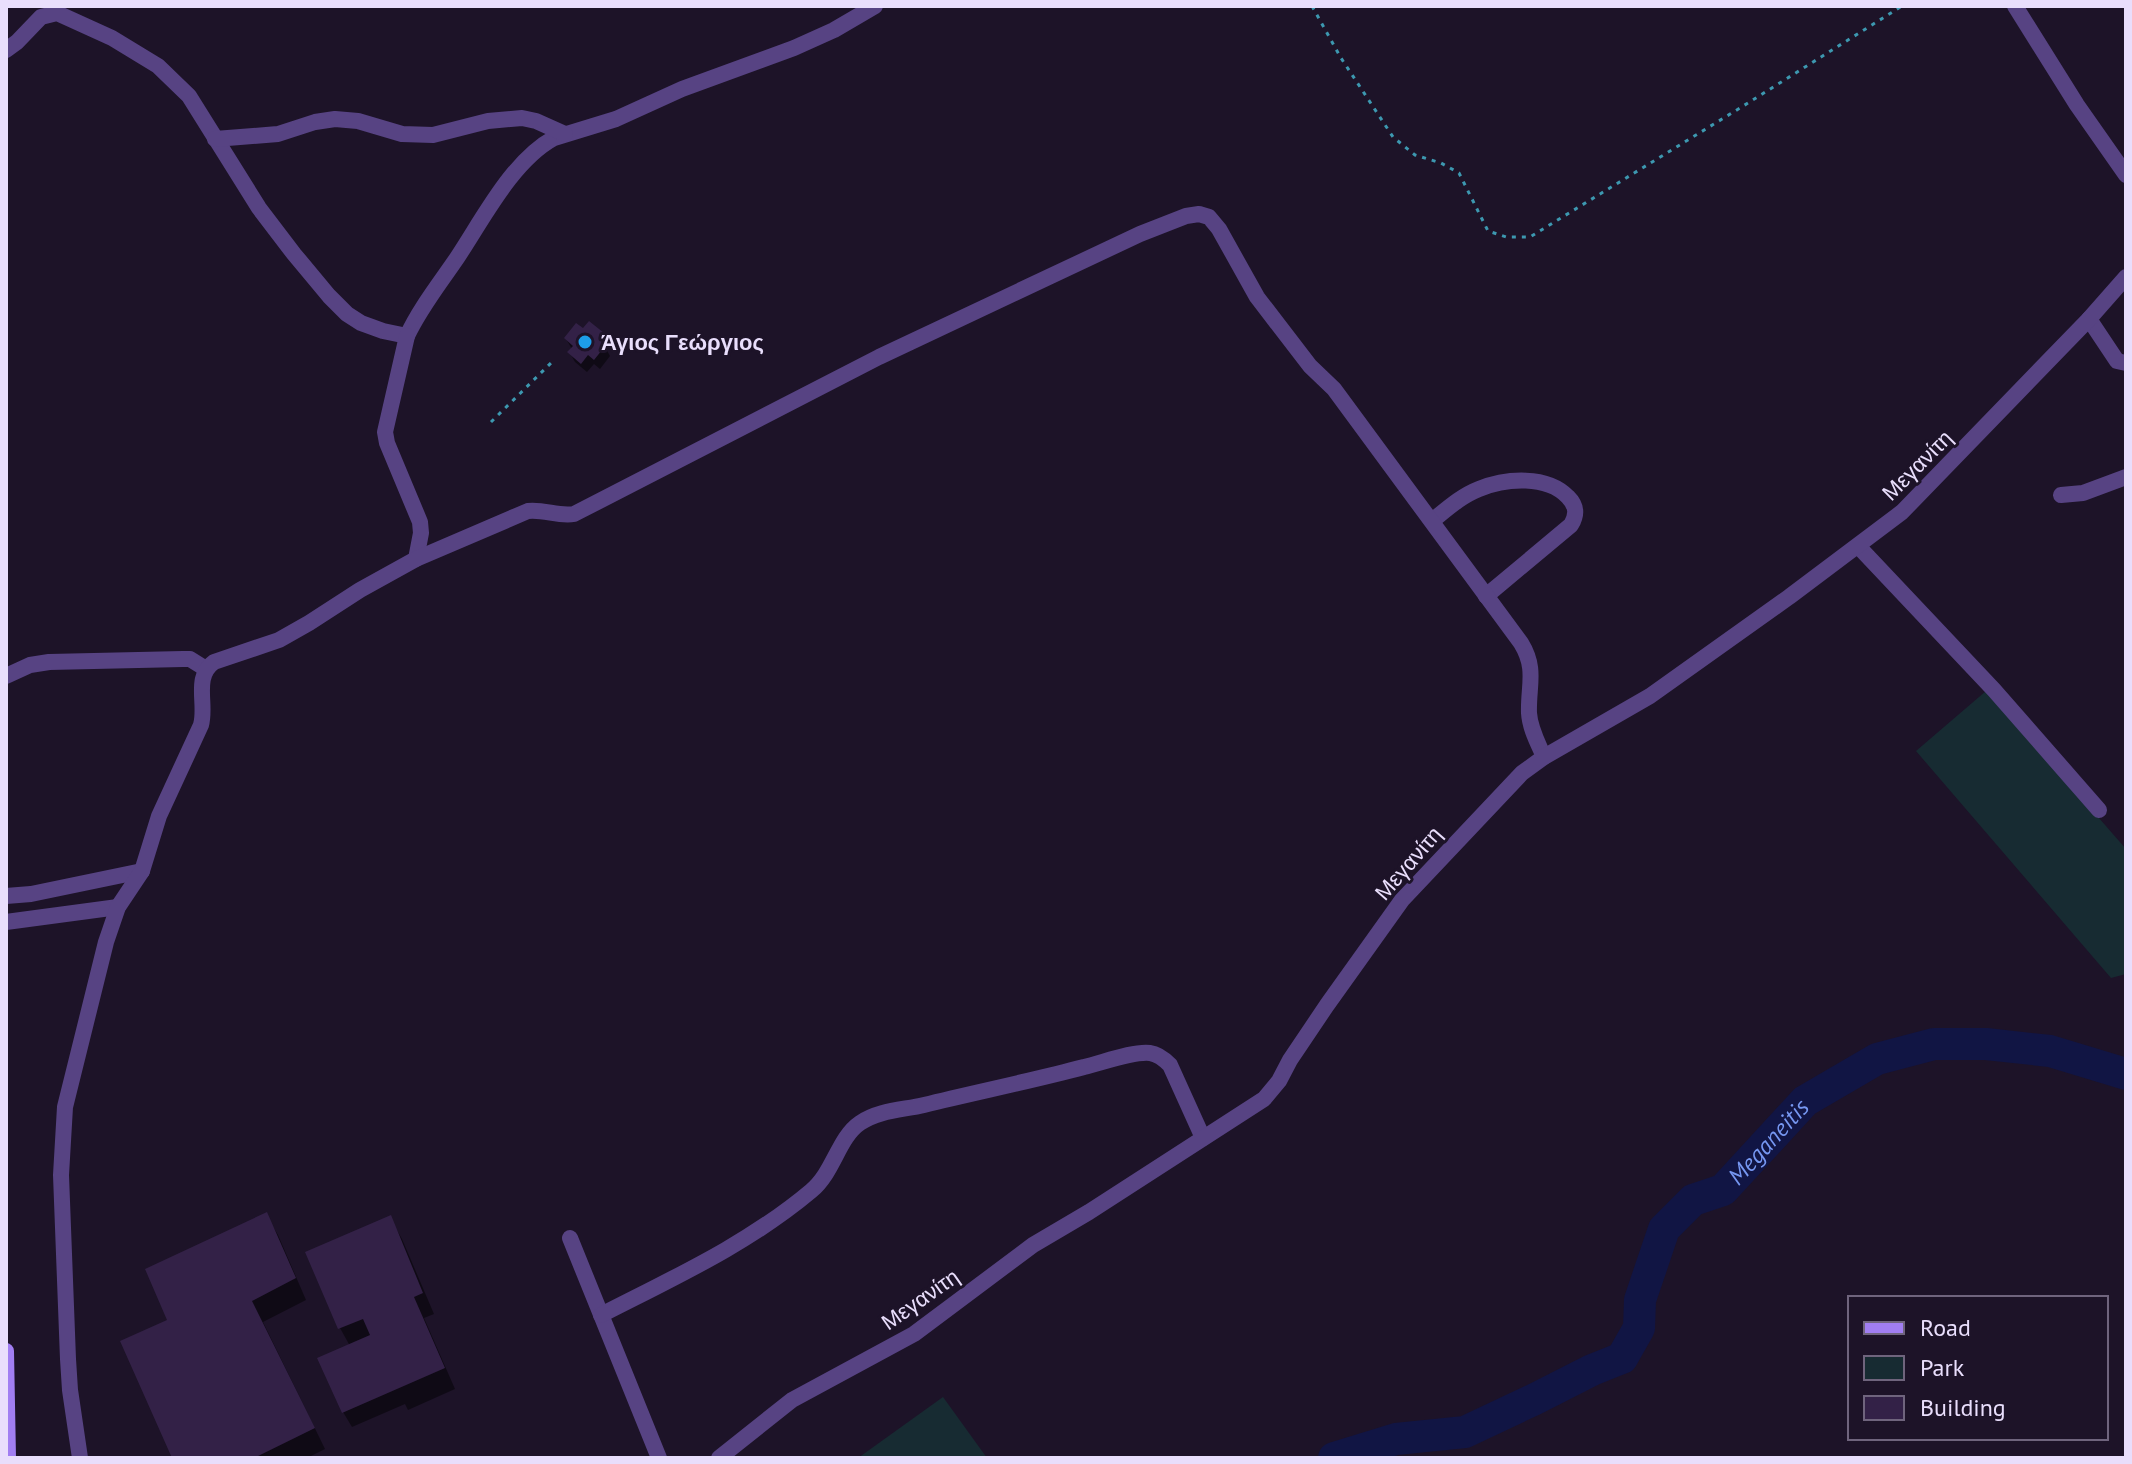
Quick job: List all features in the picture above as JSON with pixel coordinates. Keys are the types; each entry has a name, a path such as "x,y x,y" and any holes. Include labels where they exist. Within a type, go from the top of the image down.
{"main road":[{"path":"6,1351 8,1458"}],"street":[{"path":"416,559 421,537 420,522 385,432 407,336 516,172 545,143 616,119 682,89 794,48 834,30 875,6"},
{"path":"2015,6 2077,105 2126,175"},
{"path":"6,50 51,10 79,21 158,66 189,96 267,218 329,296 361,323 407,336"},
{"path":"215,139 278,134 335,119 358,121 402,134 433,135 488,121 522,118 565,134"},
{"path":"80,1458 71,1404 68,1359 61,1149 65,1107 106,942 118,907 142,871 159,816 201,725 204,715 202,680 206,669 214,662 279,640 416,559 528,511 565,516 574,514 879,357 1140,234 1199,214 1209,217 1219,229 1257,297 1310,366 1334,389 1527,653 1532,676 1530,724 1544,757"},
{"name":"Μεγανίτη","path":"719,1458 792,1400 914,1334 1033,1245 1251,1108 1271,1091 1327,1005 1402,900 1508,786 1544,757 1650,696 1858,546 1912,503 2126,277"},
{"path":"2089,319 2121,362 2126,377"},
{"path":"2061,495 2083,493 2126,477"},
{"path":"1432,521 1467,494 1500,483 1546,483 1570,499 1575,507 1571,525 1486,596"},
{"path":"1858,546 1994,690 2099,810"},
{"path":"6,676 30,665 49,662 190,659 206,669"},
{"path":"6,896 31,894 142,871"},
{"path":"6,922 118,907"},
{"path":"601,1315 724,1252 773,1220 813,1190 828,1173 844,1140 859,1123 883,1112 1149,1053 1161,1057 1170,1065 1203,1138"},
{"path":"570,1238 659,1458"}],"path":[{"path":"1312,6 1341,58 1393,137 1415,155 1441,163 1459,173 1488,231 1506,237 1530,237 1902,6"},
{"path":"491,422 552,362"}],"green space":[{"path":"1986,691 2126,849 2126,974 2111,978 1916,751"},
{"path":"943,1397 987,1458 858,1458"}],"building":[{"name":"Άγιος Γεώργιος","path":"589,321 604,333 599,338 606,345 594,360 588,355 581,364 567,352 573,346 564,338 576,323 583,328"},
{"path":"267,1212 296,1278 252,1301 315,1428 254,1458 172,1458 120,1341 167,1320 145,1269"},
{"path":"391,1215 423,1293 414,1297 445,1368 342,1413 317,1358 370,1335 363,1319 338,1329 305,1252"}],"waterway":[{"name":"Meganeitis","path":"1334,1458 1396,1439 1465,1432 1622,1358 1639,1328 1640,1300 1664,1229 1693,1200 1723,1190 1805,1101 1877,1059 1934,1044 1986,1044 2050,1051 2126,1074"}],"place":[{"name":"Άγιος Γεώργιος","path":"585,342"}]}
